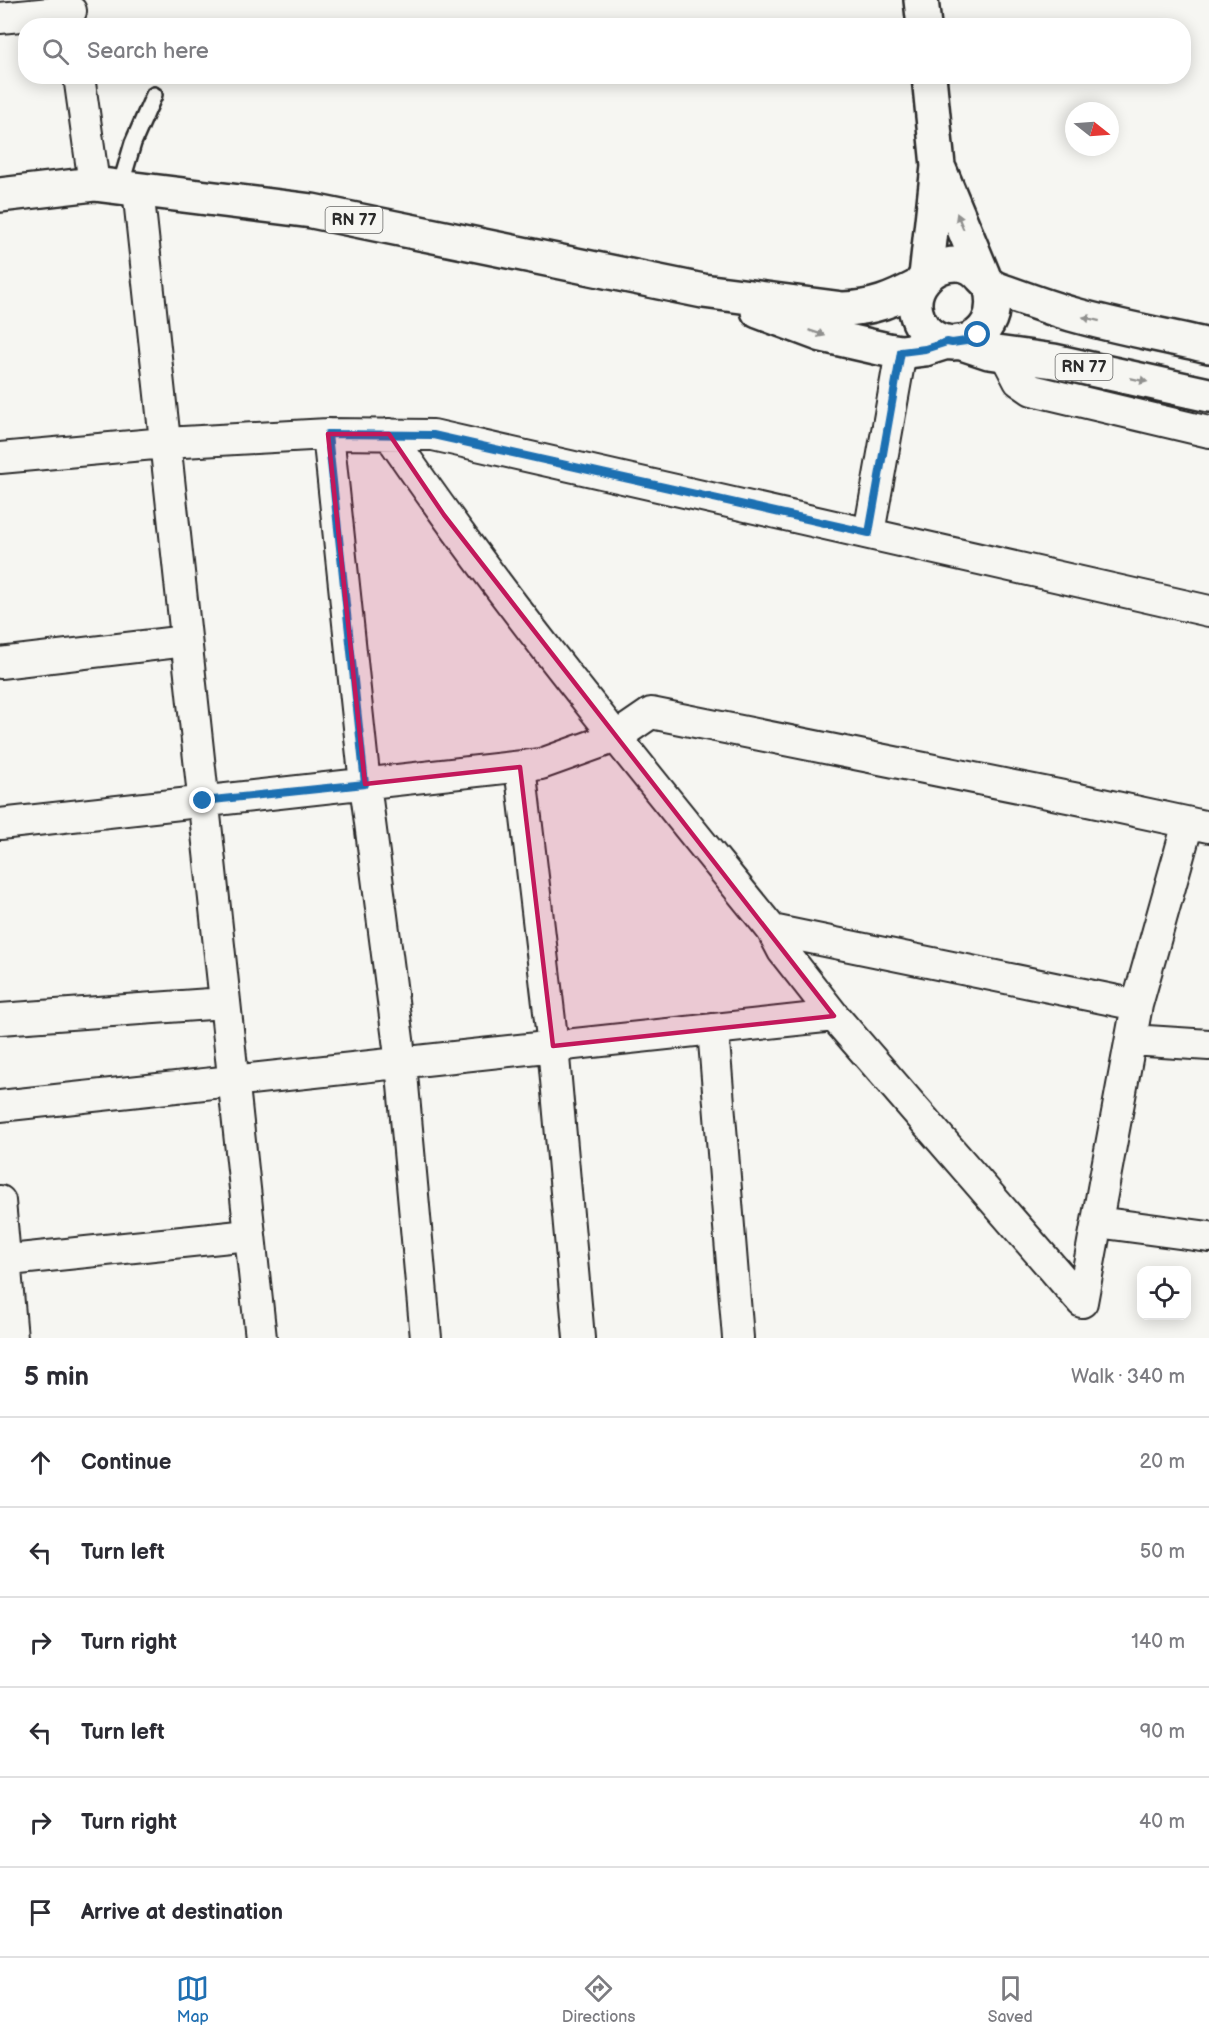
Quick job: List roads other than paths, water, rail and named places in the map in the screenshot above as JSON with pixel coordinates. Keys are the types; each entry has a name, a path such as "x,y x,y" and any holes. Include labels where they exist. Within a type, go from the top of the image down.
{"main road":[{"path":"921,0 923,18"},
{"path":"930,84 938,166 922,281 915,298 916,311 920,323 928,333 939,340 953,342 978,335 987,325 993,313 994,299 938,166"},
{"name":"RN 77","path":"0,195 118,187 312,211 703,291 850,309 888,302 922,281"},
{"path":"922,281 936,268 948,264 960,264 972,268 986,281 1071,314 1209,346"},
{"name":"RN 77","path":"703,291 822,335 863,346 901,352 953,342 1006,356 1054,361 1209,395"}],"street":[{"path":"0,18 71,12"},
{"path":"83,84 118,187 165,443 261,1338"},
{"path":"869,533 901,352"},
{"path":"1006,356 1019,381 1032,390 1209,432"},
{"path":"328,434 365,784 401,1063 426,1338"},
{"path":"0,458 165,443 328,434 433,435 1209,611"},
{"path":"0,824 541,764 616,737 651,713 1077,798 1198,825 1137,1005 1082,1302 834,1016 783,951 772,930 616,737 444,515 389,434"},
{"path":"0,663 186,640"},
{"path":"520,767 553,1046 579,1338"},
{"path":"772,930 1137,1005"},
{"path":"0,1019 224,1003"},
{"path":"0,1106 834,1016"},
{"path":"713,1029 738,1338"},
{"path":"1131,1040 1209,1044"},
{"path":"0,1201 3,1262 12,1338"},
{"path":"1097,1222 1209,1237"},
{"path":"3,1262 249,1236"}],"lane":[{"path":"118,187 153,95"}]}
